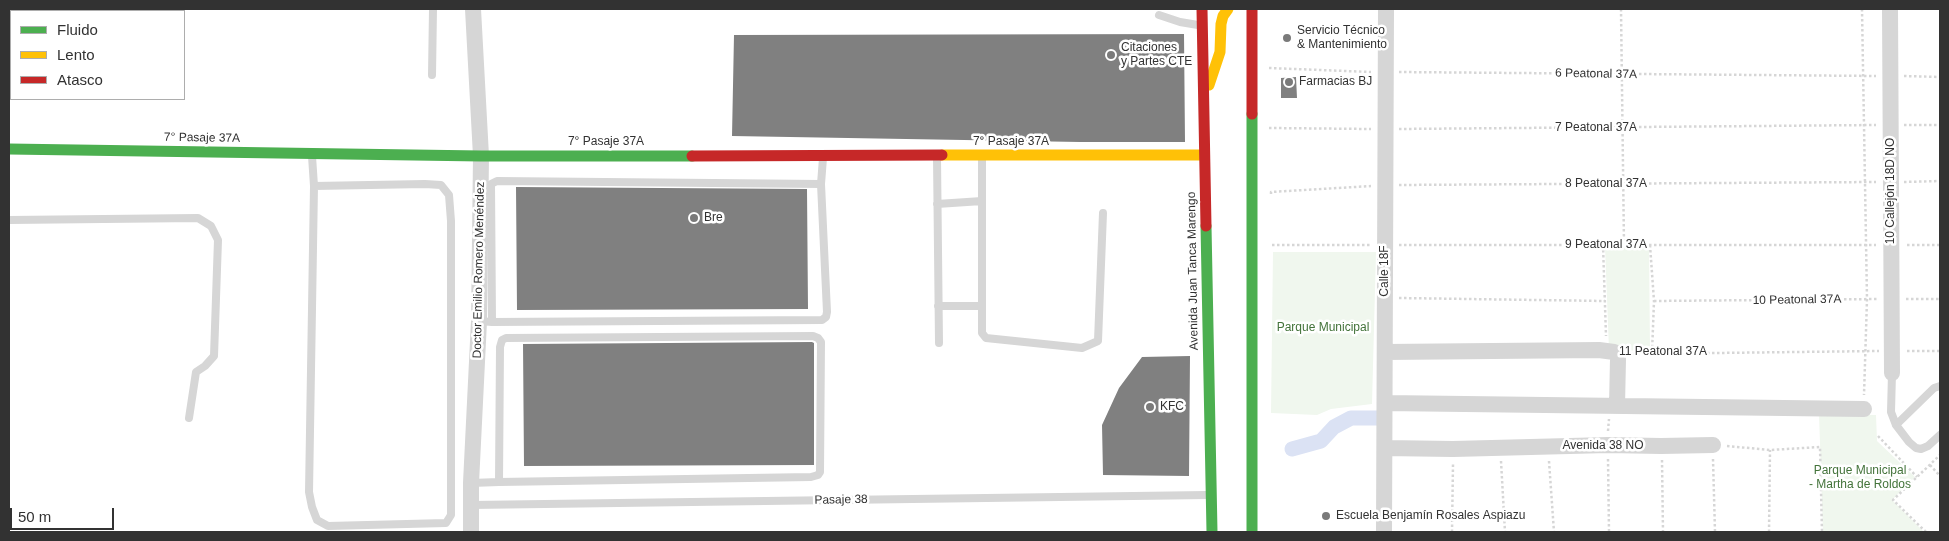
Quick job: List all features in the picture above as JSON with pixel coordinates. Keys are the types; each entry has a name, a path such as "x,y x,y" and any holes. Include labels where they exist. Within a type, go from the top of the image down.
{"street":[{"name":"Doctor Emilio Romero Menéndez","path":"471,532 471,483 486,321 481,156 473,9"},
{"name":"Avenida Juan Tanca Marengo","path":"1202,9 1212,532"},
{"path":"1203,100 1220,52 1221,24 1223,16 1228,9"},
{"path":"1252,9 1252,532"},
{"name":"Calle 18F","path":"1384,532 1386,9"},
{"name":"10 Callejón 18D NO","path":"1890,9 1892,372"},
{"name":"7° Pasaje 37A","path":"9,149 481,156 1204,155"},
{"name":"11 Peatonal 37A","path":"1385,352 1612,353"},
{"path":"1612,353 1613,406"},
{"path":"1385,403 1864,409"},
{"name":"Avenida 38 NO","path":"1385,448 1454,449 1608,445 1713,445"}],"lane":[{"path":"432,75 433,9"},
{"path":"1159,15 1180,22 1202,26"},
{"path":"312,154 314,186 309,492 312,507 318,520 328,526 446,523 451,515 451,221 449,195 441,185 314,186"},
{"path":"821,184 497,181 492,184 486,321 822,320 826,317 827,312 821,184 824,156"},
{"path":"937,156 939,342"},
{"path":"982,156 982,333 986,338 1082,348 1098,341 1103,213"},
{"path":"937,204 982,201"},
{"path":"9,220 198,218 211,226 218,240 214,356 196,372 189,418"},
{"path":"938,306 982,306"},
{"path":"471,483 811,477 818,475 820,472 821,342 813,336 506,338 502,340 500,348 499,482"},
{"path":"1892,372 1891,412 1896,425 1916,448 1921,449 1928,446 1940,435"},
{"path":"1896,425 1934,388 1940,386"},
{"name":"Pasaje 38","path":"471,505 1212,495"}],"path":[{"path":"1621,9 1624,245"},
{"path":"1862,9 1867,299 1864,409"},
{"name":"6 Peatonal 37A","path":"1252,68 1386,72 1940,77"},
{"name":"7 Peatonal 37A","path":"1251,128 1386,129 1940,125"},
{"name":"8 Peatonal 37A","path":"1271,192 1386,185 1940,181"},
{"name":"9 Peatonal 37A","path":"1272,245 1940,245"},
{"path":"1604,245 1605,301 1612,353"},
{"path":"1650,245 1654,302 1652,353"},
{"path":"1385,298 1605,301"},
{"name":"10 Peatonal 37A","path":"1654,302 1940,299"},
{"name":"11 Peatonal 37A","path":"1612,353 1940,351"},
{"path":"1609,532 1608,445 1613,406"},
{"path":"1878,436 1917,477"},
{"path":"1715,532 1713,445 1770,450 1820,447 1822,532"},
{"path":"1661,446 1663,532"},
{"path":"1548,447 1554,532"},
{"path":"1501,448 1505,532"},
{"path":"1452,532 1454,449"},
{"path":"1769,532 1770,450"},
{"path":"1926,532 1893,500 1940,455"},
{"path":"1930,465 1940,476"}],"green space":[{"path":"1605,247 1649,248 1650,351 1609,350"},
{"name":"Parque Municipal","path":"1273,252 1376,252 1372,404 1331,409 1317,415 1271,413"},
{"name":"Parque Municipal - Martha de Roldos","path":"1819,414 1876,415 1877,441 1915,477 1892,500 1924,532 1823,532"}],"building":[{"path":"1184,34 1185,142 732,136 734,35"},
{"path":"1296,77 1297,98 1281,98 1281,78"},
{"path":"516,187 807,189 808,309 517,310"},
{"path":"814,343 814,465 524,466 523,344"},
{"name":"KFC","path":"1190,356 1189,476 1103,475 1102,425 1119,388 1142,357"}],"waterway":[{"path":"1292,449 1321,441 1334,427 1351,418 1377,418"}],"traffic: fast":[{"path":"1252,114 1252,532"},
{"path":"9,149 481,156 692,156"},
{"path":"1206,226 1212,532"}],"traffic: slow":[{"path":"1209,85 1220,52 1221,24 1223,16 1228,9"},
{"path":"942,155 1204,155"}],"traffic: jam":[{"path":"1202,9 1206,226"},
{"path":"1252,9 1252,114"},
{"path":"692,156 942,155"}],"place":[{"name":"Servicio Técnico & Mantenimiento","path":"1287,38"},
{"name":"Citaciones y Partes CTE","path":"1111,55"},
{"name":"Farmacias BJ","path":"1289,82"},
{"name":"Bre","path":"694,218"},
{"name":"KFC","path":"1150,407"},
{"name":"Escuela Benjamín Rosales Aspiazu","path":"1326,516"}]}
